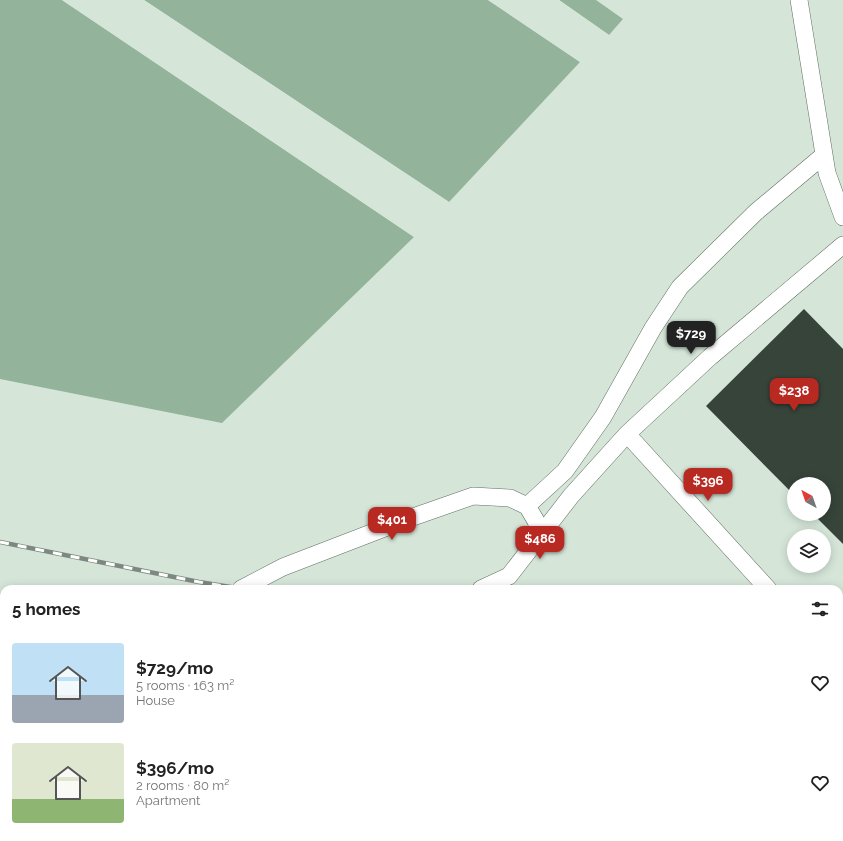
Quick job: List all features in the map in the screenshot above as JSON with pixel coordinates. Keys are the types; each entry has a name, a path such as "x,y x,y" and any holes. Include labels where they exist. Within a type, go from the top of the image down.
{"street":[{"path":"799,0 827,174 843,217"},
{"path":"527,506 565,471 603,417 653,328 680,287 756,212 824,155"},
{"path":"490,585 510,576 571,496 627,434 710,357 843,245"},
{"path":"627,434 764,585"},
{"path":"249,585 284,567 413,517 473,496 510,498 527,506 536,521 540,536"}],"shaded area":[{"path":"0,0 62,0 414,237 222,423 0,379"},
{"path":"144,0 488,0 580,62 449,202"},
{"path":"559,0 596,0 623,19 609,35"}],"pier":[{"path":"62,0 66,0 415,236 414,237"},
{"path":"142,0 144,0 449,202 447,203"},
{"path":"488,0 491,0 581,61 580,62"},
{"path":"557,0 559,0 609,35 608,36"}],"building":[{"path":"804,309 843,349 843,544 831,532 831,529 828,529 820,521 831,521 831,477 787,477 787,488 706,406"}],"railway":[{"path":"0,542 218,585"}]}
